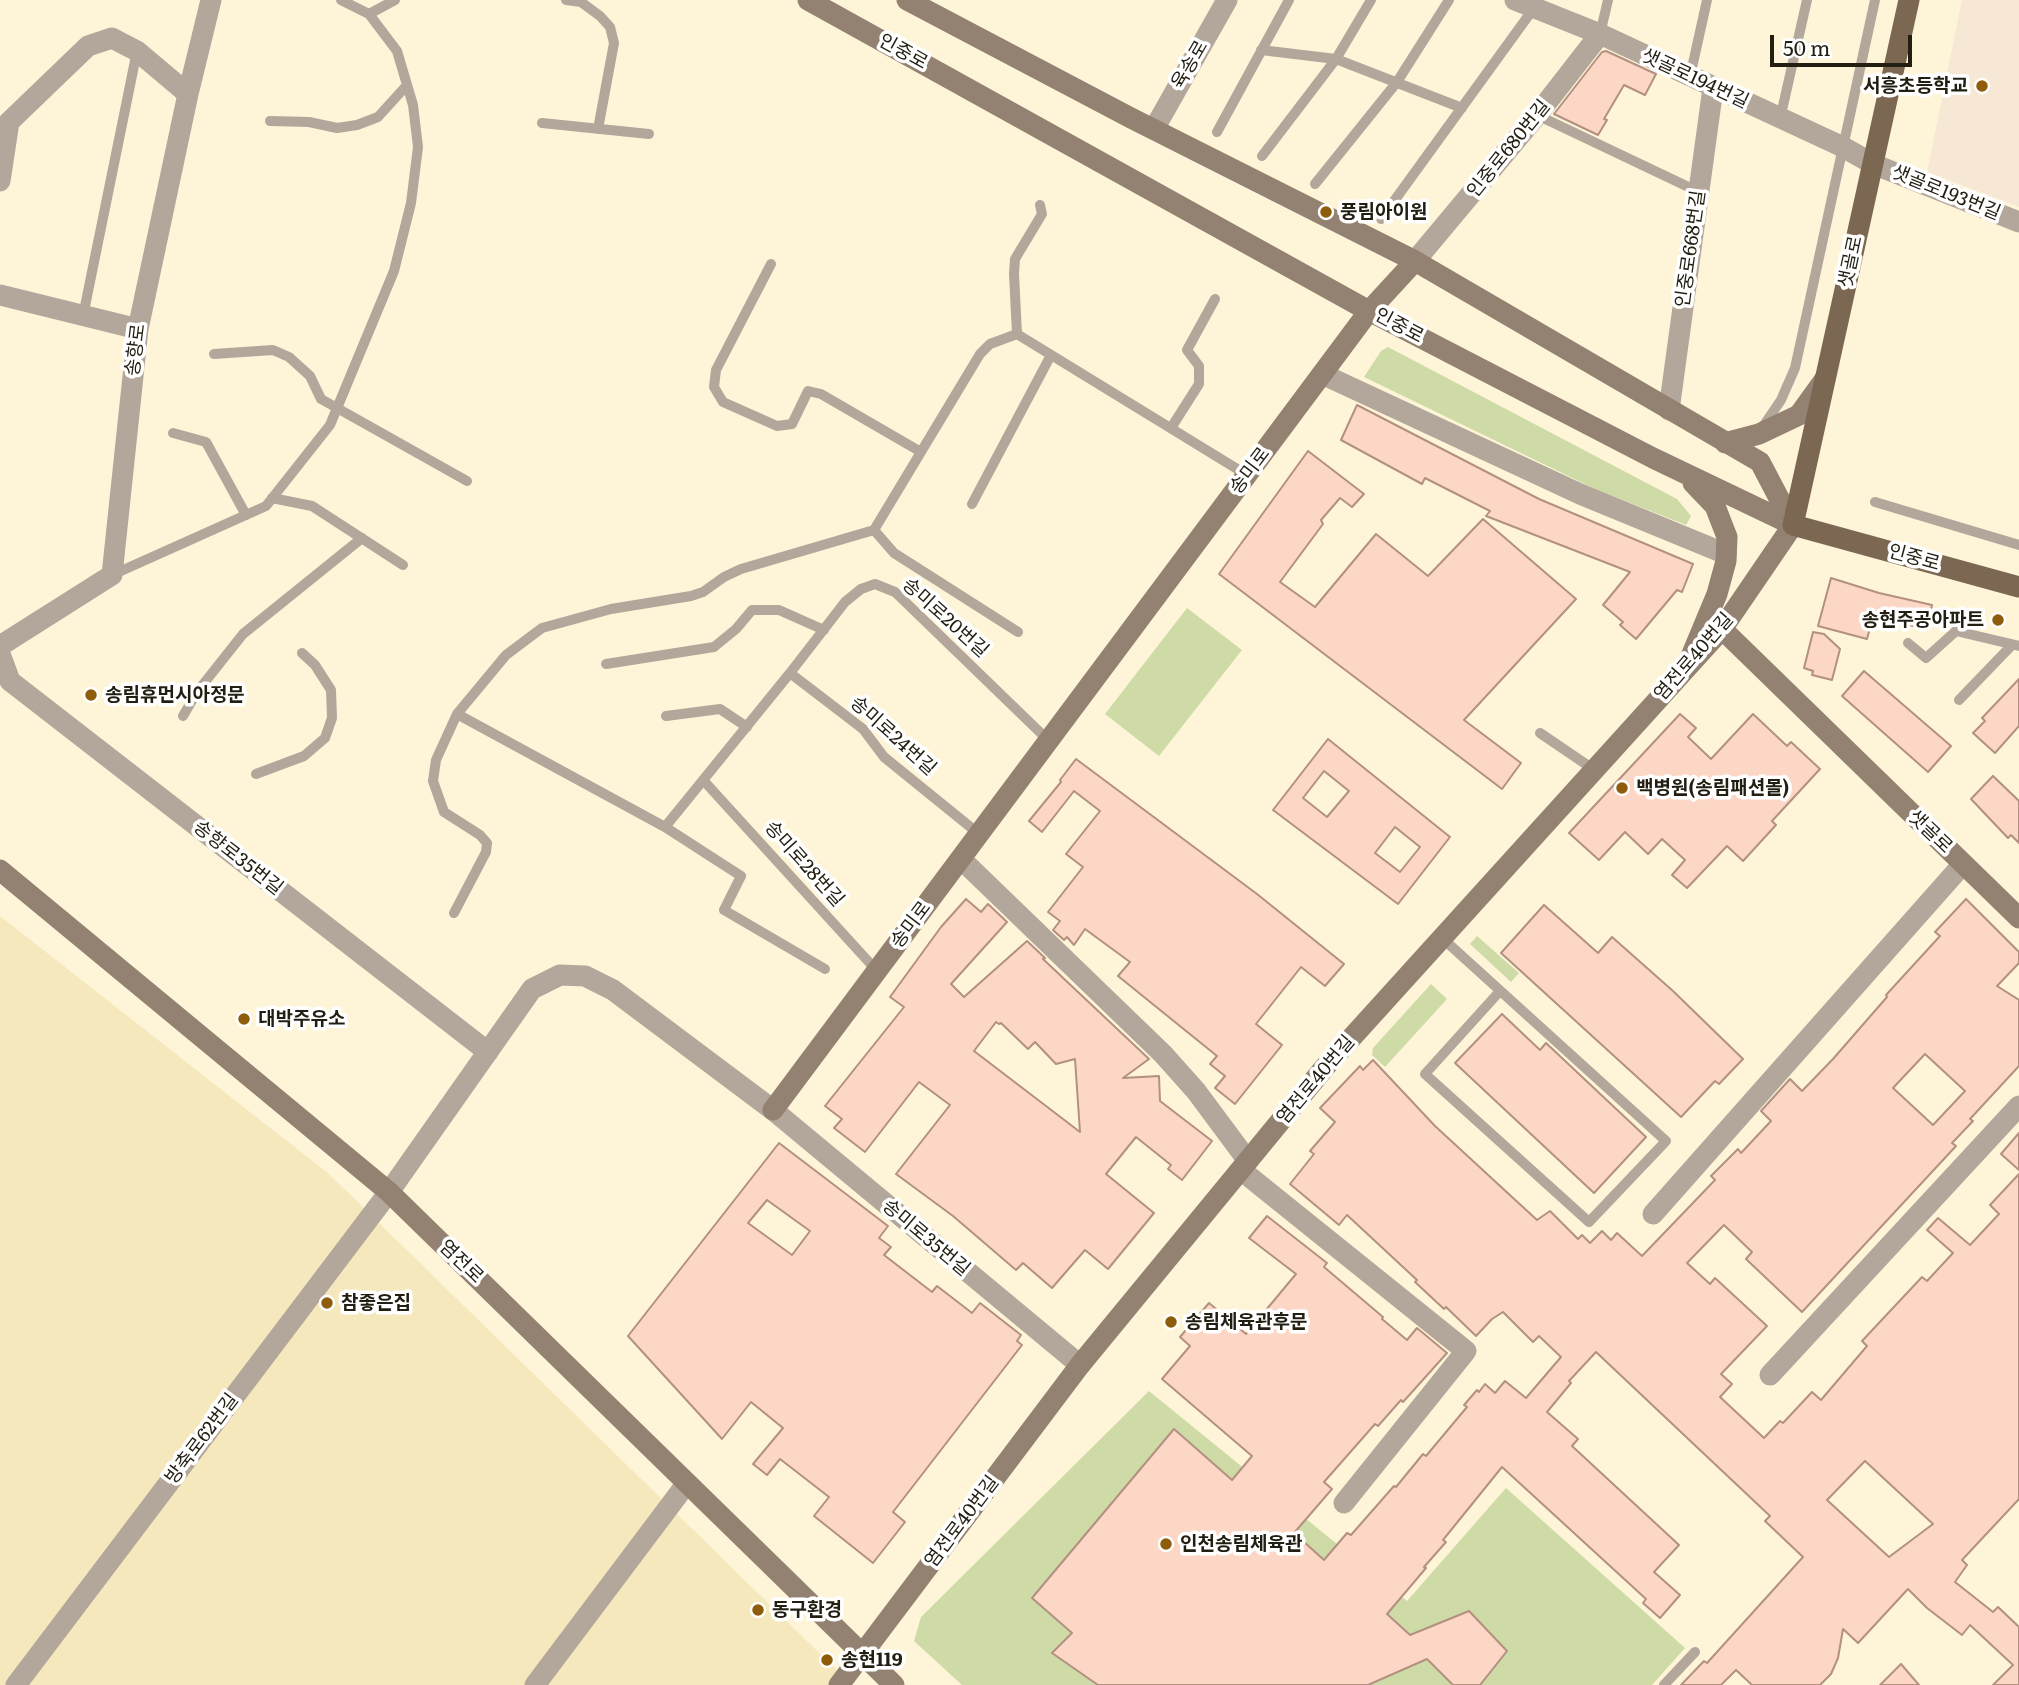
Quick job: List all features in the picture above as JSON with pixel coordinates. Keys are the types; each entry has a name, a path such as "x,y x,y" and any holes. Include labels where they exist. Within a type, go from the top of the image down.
{"main road":[{"name":"샛골로","path":"1793,525 1909,0"},
{"name":"인중로","path":"1793,525 2019,587"}],"street":[{"name":"송향로","path":"112,575 138,329 211,0"},
{"name":"인중로","path":"808,0 1369,311 1682,472 1793,525"},
{"path":"906,0 1415,261 1760,462 1793,525"},
{"name":"육송로","path":"1154,129 1227,0"},
{"name":"샛골로194번길","path":"1524,4 1600,34 1713,89 1843,147 1873,164"},
{"name":"인중로680번길","path":"1415,261 1537,115 1600,34"},
{"path":"0,181 9,122 88,46 112,38 137,51 188,94"},
{"name":"인중로668번길","path":"1669,410 1713,89"},
{"name":"샛골로193번길","path":"1873,164 2019,222"},
{"name":"송미로","path":"773,1110 1369,311 1415,261"},
{"path":"0,295 138,329"},
{"path":"1322,374 1580,495 1726,554"},
{"path":"1725,443 1759,434 1799,415 1825,379"},
{"path":"1682,472 1715,506 1727,537 1717,594 1686,668"},
{"name":"염전로40번길","path":"839,1685 1080,1365 1325,1067 1722,629 1793,525"},
{"path":"0,646 112,575"},
{"name":"샛골로","path":"1722,629 2019,918"},
{"name":"송향로35번길","path":"0,654 10,681 488,1052"},
{"path":"961,859 982,876 1163,1054 1196,1091 1244,1166 1466,1351 1343,1503"},
{"path":"1653,1214 1963,863"},
{"name":"염전로","path":"0,870 389,1192 894,1685"},
{"path":"389,1192 532,989 560,975 584,976 613,990 773,1110"},
{"path":"1770,1375 2019,1106"},
{"name":"송미로35번길","path":"773,1110 1080,1365"},
{"name":"방축로62번길","path":"16,1685 389,1192"},
{"path":"534,1685 687,1483"}],"lane":[{"path":"112,575 266,506 330,425 394,271 411,203 418,147 413,105 397,51 369,13 341,0"},
{"path":"369,13 395,0"},
{"path":"566,0 580,2 600,16 610,27 614,43 598,129"},
{"path":"1217,132 1289,0"},
{"path":"1262,156 1336,59 1371,0"},
{"path":"1315,184 1397,82 1449,0"},
{"path":"1600,34 1608,0"},
{"path":"1690,77 1707,0"},
{"path":"1780,119 1807,0"},
{"path":"1759,434 1781,400 1795,368 1875,0"},
{"path":"1381,219 1462,108 1524,4"},
{"path":"1261,50 1336,59 1462,108"},
{"path":"83,316 137,51"},
{"path":"270,121 309,122 337,128 357,125 378,117 407,85"},
{"path":"1537,115 1699,192"},
{"path":"542,123 649,134"},
{"path":"1017,334 1015,259 1042,214 1040,205"},
{"path":"771,264 716,370 714,387 723,402 777,426 792,424 808,391 821,394 921,452"},
{"path":"1171,428 1199,384 1199,366 1188,350 1215,299"},
{"path":"1017,334 1247,474"},
{"path":"454,912 486,852 487,843 480,835 444,812 433,781 436,760 457,714 506,655 542,628 611,608 691,596 704,592 724,577 741,569 874,530 980,354 990,344 1017,334"},
{"path":"214,354 273,350 289,357 310,376 321,399 467,481"},
{"path":"972,504 1051,355"},
{"path":"173,433 206,442 246,515"},
{"path":"272,498 312,506 402,565"},
{"path":"1875,502 2019,545"},
{"path":"874,530 894,553 1018,632"},
{"path":"183,716 197,692 243,634 362,538"},
{"name":"송미로20번길","path":"790,673 845,602 861,589 875,584 895,592 1049,741"},
{"path":"606,664 715,647 736,629 752,610 779,610 824,629"},
{"path":"1909,643 1926,658 1956,632 2016,646"},
{"path":"1959,700 2016,646"},
{"path":"256,774 304,756 325,738 332,718 331,690 315,665 302,653"},
{"path":"665,827 790,673"},
{"name":"송미로24번길","path":"790,673 863,729 884,757 979,834"},
{"path":"666,716 720,709 747,727"},
{"path":"457,714 665,827 741,876 724,910 825,969"},
{"path":"1540,733 1593,769"},
{"name":"송미로28번길","path":"704,781 877,971"},
{"path":"1441,937 1666,1140 1589,1222 1425,1074 1500,991"},
{"path":"1664,1685 1695,1652"}],"shaded area":[{"name":"서흥초등학교","path":"1962,0 2019,0 2019,207 1927,172"},
{"path":"0,916 329,1174 852,1685 0,1685"}],"green space":[{"path":"1388,347 1677,499 1691,516 1686,525 1595,489 1364,377 1381,351"},
{"path":"1187,608 1242,650 1159,756 1105,714"},
{"path":"1477,936 1519,973 1511,982 1470,944"},
{"path":"1431,984 1447,999 1385,1067 1372,1055 1373,1048"},
{"name":"인천송림체육관","path":"1149,1391 1407,1601 1506,1488 1685,1648 1652,1685 962,1685 914,1641 921,1617"}],"building":[{"path":"1606,51 1656,74 1645,95 1624,85 1598,135 1554,114 1602,52"},
{"path":"1357,405 1539,499 1693,564 1682,592 1677,590 1636,639 1620,625 1623,622 1603,605 1630,572 1486,516 1490,511 1425,478 1422,484 1341,440"},
{"path":"1308,451 1364,494 1352,507 1340,498 1321,520 1323,524 1280,582 1315,607 1376,534 1428,576 1483,519 1576,599 1464,720 1521,763 1502,789 1219,574"},
{"path":"1831,578 1932,605 1927,629 1873,617 1867,639 1818,626"},
{"path":"1813,632 1824,634 1840,649 1832,680 1812,675 1813,671 1804,668"},
{"path":"1864,671 1951,746 1928,772 1842,696"},
{"path":"2019,679 2019,726 1995,753 1973,733 1985,721 1982,718"},
{"path":"1680,714 1696,728 1688,737 1711,759 1753,714 1787,746 1791,742 1820,769 1772,821 1776,825 1743,861 1727,846 1687,888 1672,875 1685,860 1662,839 1648,854 1625,832 1599,860 1569,833"},
{"path":"1328,739 1450,837 1398,904 1273,810","holes":["1324,771 1349,791 1327,817 1303,798","1395,827 1420,847 1400,872 1375,853"]},
{"path":"1076,759 1257,894 1344,964 1325,986 1301,967 1256,1024 1282,1045 1235,1104 1215,1088 1225,1076 1210,1064 1217,1056 1118,976 1130,962 1085,929 1074,945 1067,937 1064,940 1053,930 1060,921 1048,912 1083,867 1066,854 1100,811 1074,791 1042,832 1029,821"},
{"path":"1993,776 2019,801 2019,843 2011,835 2008,838 1971,799"},
{"path":"966,899 981,912 988,904 1007,922 951,984 964,997 1027,941 1149,1059 1123,1078 1159,1076 1160,1101 1212,1141 1182,1180 1168,1169 1171,1165 1136,1137 1106,1174 1154,1213 1108,1269 1085,1250 1052,1288 1023,1263 1016,1270 953,1216 896,1174 950,1105 919,1082 865,1152 834,1128 842,1119 825,1106 904,1007 890,997 941,927","holes":["996,1022 1028,1049 1035,1042 1056,1064 1075,1059 1080,1132 974,1051"]},
{"path":"1966,899 2019,952 2019,963 1997,986 2019,1000 2019,1066 1970,1119 1973,1121 1952,1143 1956,1146 1802,1312 1746,1259 1752,1252 1724,1225 1687,1263 1710,1284 1715,1278 1767,1326 1721,1374 1732,1384 1720,1397 1764,1438 1780,1421 1783,1423 1812,1392 1821,1400 1867,1346 1862,1341 1922,1277 1927,1281 1953,1253 1927,1230 1938,1218 1970,1245 1999,1214 1990,1205 2019,1174 2019,1499 1962,1560 1967,1565 1955,1582 1993,1612 1998,1607 2019,1627 2019,1685 1993,1685 2013,1665 1970,1625 1962,1635 1927,1608 1908,1589 1858,1643 1843,1629 1838,1658 1831,1674 1820,1685 1752,1685 1736,1670 1721,1685 1681,1685 1704,1661 1707,1663 1803,1557 1765,1521 1770,1516 1596,1352 1569,1381 1571,1383 1547,1412 1578,1439 1572,1446 1679,1545 1654,1572 1680,1595 1660,1618 1643,1603 1646,1599 1502,1467 1443,1540 1446,1542 1424,1567 1426,1568 1387,1614 1410,1635 1469,1611 1507,1651 1480,1685 1453,1685 1427,1659 1368,1685 1098,1685 1052,1653 1072,1633 1032,1598 1174,1429 1232,1480 1252,1456 1162,1379 1190,1346 1180,1337 1209,1303 1246,1334 1296,1274 1249,1238 1267,1216 1327,1263 1324,1267 1407,1340 1417,1328 1447,1353 1403,1402 1401,1400 1378,1426 1375,1424 1324,1482 1332,1489 1294,1533 1324,1560 1347,1533 1351,1535 1394,1486 1396,1487 1423,1454 1426,1456 1467,1407 1464,1405 1477,1390 1479,1392 1485,1384 1495,1393 1505,1381 1526,1398 1561,1357 1539,1336 1533,1342 1503,1312 1476,1336 1415,1282 1417,1280 1347,1215 1339,1225 1290,1184 1314,1154 1310,1151 1335,1122 1320,1108 1360,1066 1363,1070 1373,1060 1435,1126 1537,1220 1550,1211 1578,1239 1582,1235 1590,1243 1602,1231 1611,1240 1617,1233 1642,1256 1715,1180 1711,1176 1738,1149 1741,1153 1771,1121 1761,1111 1790,1079 1802,1091 1833,1059 1940,936 1935,932","holes":["1925,1054 1965,1091 1933,1125 1893,1088","1865,1461 1933,1524 1889,1557 1827,1500"]},
{"path":"1544,905 1598,953 1612,937 1743,1059 1719,1084 1715,1081 1681,1117 1501,953"},
{"path":"1502,1014 1540,1050 1546,1043 1646,1137 1594,1193 1455,1063"},
{"path":"2019,1133 2019,1170 2001,1154"},
{"path":"779,1143 888,1226 879,1238 891,1247 884,1255 932,1292 937,1286 972,1313 980,1303 1021,1335 1017,1341 1022,1345 893,1512 905,1522 873,1563 814,1516 829,1497 780,1459 767,1475 753,1464 783,1428 751,1402 722,1439 628,1336","holes":["767,1200 810,1231 792,1255 748,1223"]},
{"path":"1901,1664 1919,1685 1880,1685"}],"place":[{"name":"서흥초등학교","path":"1982,86"},
{"name":"풍림아이원","path":"1326,212"},
{"name":"송현주공아파트","path":"1998,620"},
{"name":"송림휴먼시아정문","path":"91,695"},
{"name":"백병원(송림패션몰)","path":"1622,788"},
{"name":"대박주유소","path":"244,1019"},
{"name":"참좋은집","path":"327,1303"},
{"name":"송림체육관후문","path":"1171,1322"},
{"name":"인천송림체육관","path":"1166,1544"},
{"name":"동구환경","path":"758,1610"},
{"name":"송현119","path":"827,1660"}]}
